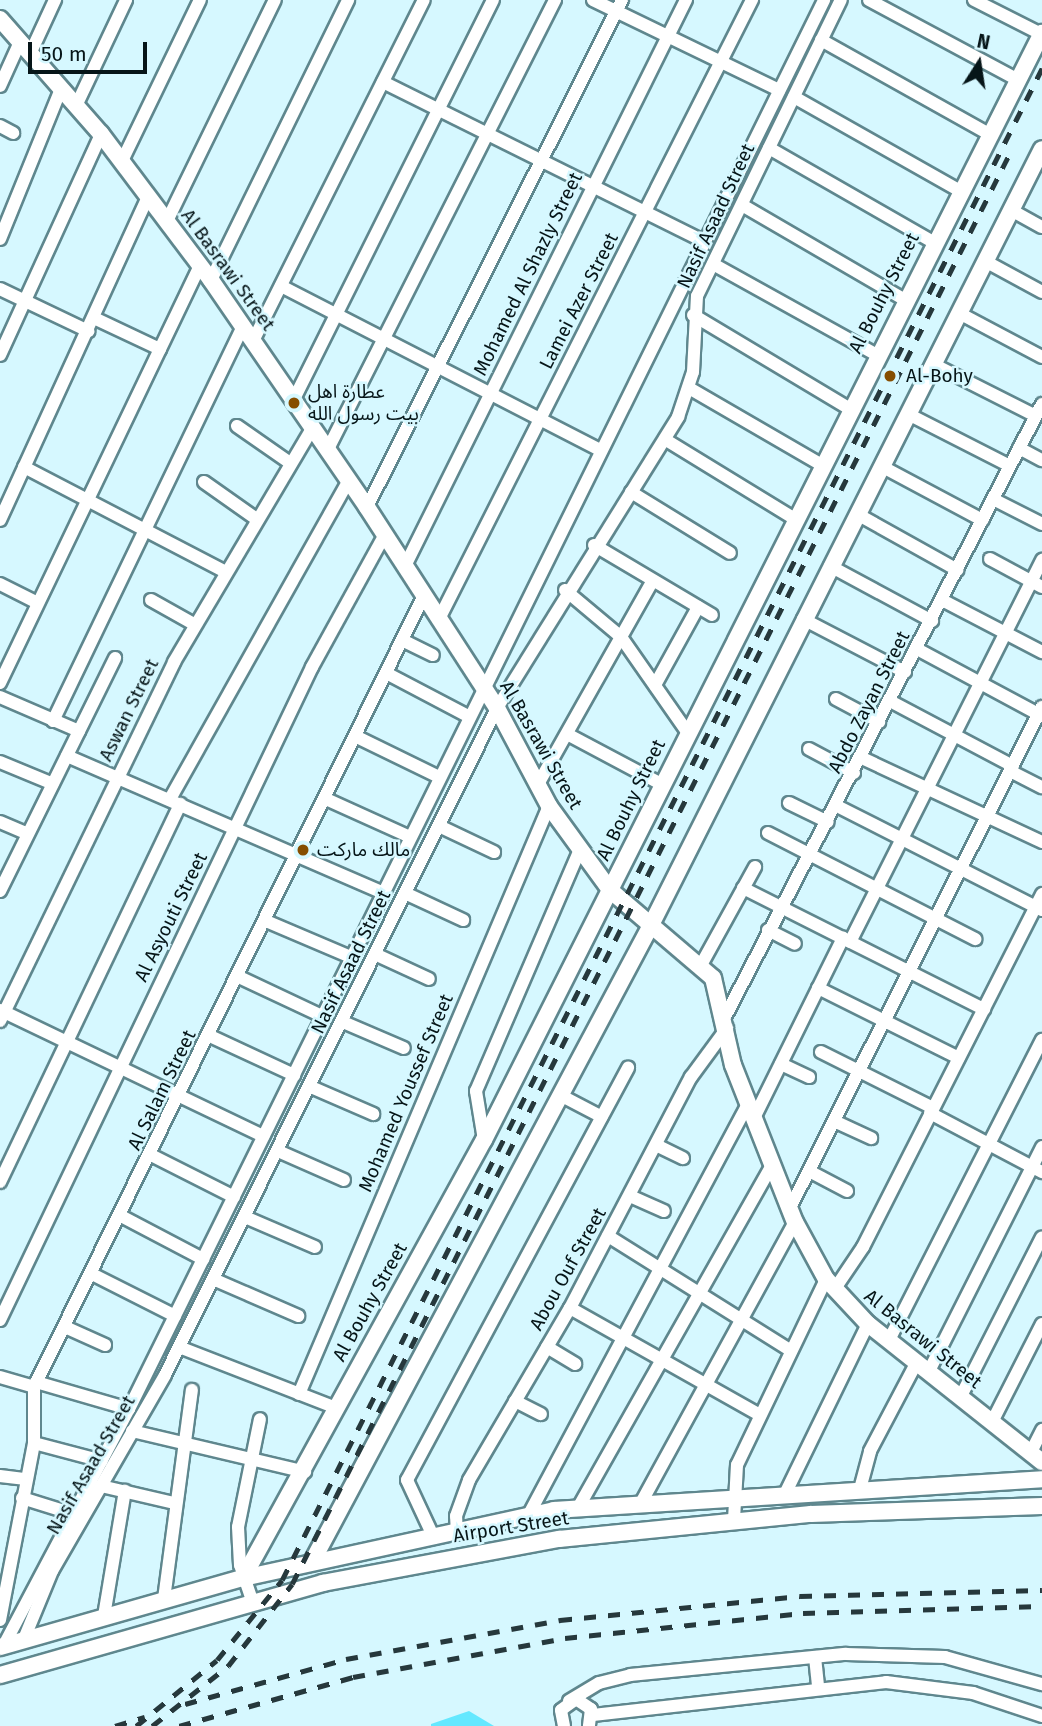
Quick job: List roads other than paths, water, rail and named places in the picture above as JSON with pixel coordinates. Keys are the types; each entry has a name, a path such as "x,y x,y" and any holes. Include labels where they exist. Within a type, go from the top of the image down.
{"street":[{"path":"0,86 55,0"},
{"path":"76,106 127,0"},
{"path":"122,161 200,0"},
{"path":"167,221 275,0"},
{"path":"211,280 348,0"},
{"path":"253,341 424,0"},
{"path":"294,399 493,0"},
{"path":"328,449 555,0"},
{"path":"593,0 619,6 668,36 779,90"},
{"name":"Mohamed Al Shazly Street","path":"405,566 686,0"},
{"name":"Lamei Azer Street","path":"439,619 752,0"},
{"name":"Nasif Asaad Street","path":"2,1646 129,1409 468,716 824,0"},
{"name":"Nasif Asaad Street","path":"24,1639 52,1570 179,1347 344,1022 497,708 565,590 666,440 690,388 693,315 713,264 841,0"},
{"path":"869,0 1018,80"},
{"path":"974,0 1042,34"},
{"path":"367,507 440,368 619,6"},
{"name":"Al Basrawi Street","path":"0,19 101,134 211,280 385,534 497,708 549,806 610,890 649,929 701,965 727,1022 752,1109 792,1215 830,1284 868,1324 1036,1457"},
{"name":"Al Bouhy Street","path":"243,1578 305,1472 336,1408 484,1140 933,242 1042,34"},
{"path":"821,40 989,134"},
{"path":"383,82 704,241"},
{"path":"0,239 61,89"},
{"path":"794,97 960,191"},
{"path":"0,126 13,133"},
{"path":"0,355 101,134"},
{"path":"769,148 933,242"},
{"path":"312,1562 649,929 803,619 1040,158"},
{"path":"0,520 148,197"},
{"path":"742,205 905,300"},
{"path":"1011,210 1042,227"},
{"path":"985,261 1042,292"},
{"path":"713,264 877,355"},
{"path":"0,683 200,265"},
{"path":"281,286 600,450"},
{"path":"0,289 160,349"},
{"path":"959,313 1042,357"},
{"path":"693,315 850,409"},
{"path":"53,721 243,326"},
{"path":"933,364 1039,410"},
{"path":"690,388 822,465"},
{"name":"Abdo Zayan Street","path":"727,1022 768,930 811,856 1039,410"},
{"path":"908,414 1010,466"},
{"path":"237,426 290,463"},
{"name":"Aswan Street","path":"2,1014 194,624 255,518 313,428"},
{"path":"666,440 795,519"},
{"path":"1019,448 1042,460"},
{"path":"881,466 982,520"},
{"path":"24,467 146,527 224,571"},
{"path":"0,1182 67,1042 175,802 349,480"},
{"path":"204,482 255,518"},
{"path":"631,492 730,553"},
{"path":"993,499 1042,524"},
{"path":"857,514 957,570"},
{"name":"Al Asyouti Street","path":"0,1320 236,828 385,534"},
{"path":"594,545 712,615"},
{"path":"990,559 1037,584"},
{"path":"528,1516 659,1268 781,1064 818,988 877,890 1005,633 1037,584 1042,560"},
{"path":"830,566 932,621"},
{"path":"537,786 653,580"},
{"path":"0,584 38,603"},
{"path":"565,590 621,637 688,733"},
{"name":"Al Salam Street","path":"0,1620 5,1565 34,1443 35,1384 181,1096 424,595"},
{"path":"151,600 194,624"},
{"path":"942,600 1042,652"},
{"path":"655,685 698,607"},
{"path":"803,619 905,672"},
{"path":"404,641 433,655"},
{"path":"641,1503 741,1319 792,1215 809,1171 1041,712 917,649"},
{"path":"1,886 115,658"},
{"path":"388,674 468,716"},
{"path":"0,697 79,731"},
{"path":"836,699 879,722"},
{"path":"890,701 954,734 1042,787"},
{"path":"567,734 663,786"},
{"path":"357,737 439,777"},
{"path":"808,749 854,773"},
{"path":"67,756 383,893"},
{"path":"862,758 1042,842"},
{"path":"0,762 53,784"},
{"path":"326,799 410,837"},
{"path":"789,803 828,822"},
{"name":"Mohamed Youssef Street","path":"299,1394 549,806"},
{"path":"837,806 1039,908"},
{"path":"0,822 28,834"},
{"path":"439,826 494,852"},
{"path":"768,833 975,939"},
{"path":"484,1140 476,1091 580,849"},
{"path":"701,965 755,867"},
{"path":"743,888 984,1009"},
{"path":"407,894 463,920"},
{"path":"734,1521 731,1499 737,1465 791,1351 932,1111 1039,908 1042,894"},
{"path":"266,921 351,957"},
{"path":"768,930 795,944"},
{"path":"377,955 429,979"},
{"path":"239,977 322,1016"},
{"path":"818,988 958,1058"},
{"path":"2,1014 67,1042 263,1136"},
{"path":"344,1022 404,1048"},
{"name":"Abou Ouf Street","path":"457,1534 460,1499 570,1308 691,1077 727,1022"},
{"path":"210,1036 294,1075"},
{"path":"889,1340 1042,1040"},
{"path":"821,1052 1037,1169"},
{"path":"781,1064 809,1077"},
{"path":"434,1538 407,1480 628,1068"},
{"path":"311,1087 373,1114"},
{"path":"560,1095 602,1117"},
{"path":"834,1121 871,1138"},
{"path":"656,1145 683,1158"},
{"path":"860,1489 870,1451 923,1367 1037,1169 1042,1147"},
{"path":"278,1151 344,1180"},
{"path":"151,1155 234,1197"},
{"path":"578,1507 773,1164"},
{"path":"809,1171 847,1191"},
{"path":"630,1196 664,1211"},
{"path":"121,1216 203,1259"},
{"path":"245,1217 315,1247"},
{"path":"608,1236 791,1351"},
{"path":"961,1396 1042,1237"},
{"path":"92,1274 175,1316"},
{"path":"213,1279 299,1316"},
{"path":"570,1308 760,1415"},
{"path":"785,1494 868,1324"},
{"path":"992,1422 1042,1324"},
{"path":"65,1327 105,1345"},
{"path":"179,1347 336,1408"},
{"path":"547,1347 575,1364"},
{"path":"0,1377 129,1409"},
{"path":"164,1599 182,1443 192,1390"},
{"path":"515,1401 541,1414"},
{"path":"253,1603 243,1578 238,1527 260,1419"},
{"path":"1036,1457 1042,1430"},
{"path":"132,1431 305,1472"},
{"path":"34,1443 102,1461"},
{"path":"0,1476 26,1479"},
{"name":"Airport Street","path":"2,1646 243,1578 578,1507 1042,1479"},
{"path":"1014,1481 1016,1506"},
{"path":"101,1486 174,1503"},
{"path":"104,1616 125,1491"},
{"path":"22,1498 73,1514"},
{"name":"Airport Street","path":"0,1675 253,1603 482,1552 734,1521 1042,1506"},
{"path":"562,1725 569,1701 599,1683 630,1675 815,1657 944,1657 1042,1684"},
{"path":"815,1657 818,1685"},
{"path":"569,1701 587,1704 591,1721 818,1685 931,1686 1042,1716"}],"railway":[{"path":"136,1726 217,1660 282,1580 1042,68"},
{"path":"152,1726 228,1666 292,1584 1012,149"},
{"path":"185,1704 346,1659 560,1620 800,1596 1042,1590"},
{"path":"179,1726 353,1677 565,1638 803,1613 1042,1606"},
{"path":"115,1726 145,1717"}],"place":[{"name":"Al-Bohy","path":"890,376"},
{"name":"عطارة اهل بيت رسول الله","path":"294,403"},
{"name":"مالك ماركت","path":"303,850"}]}
